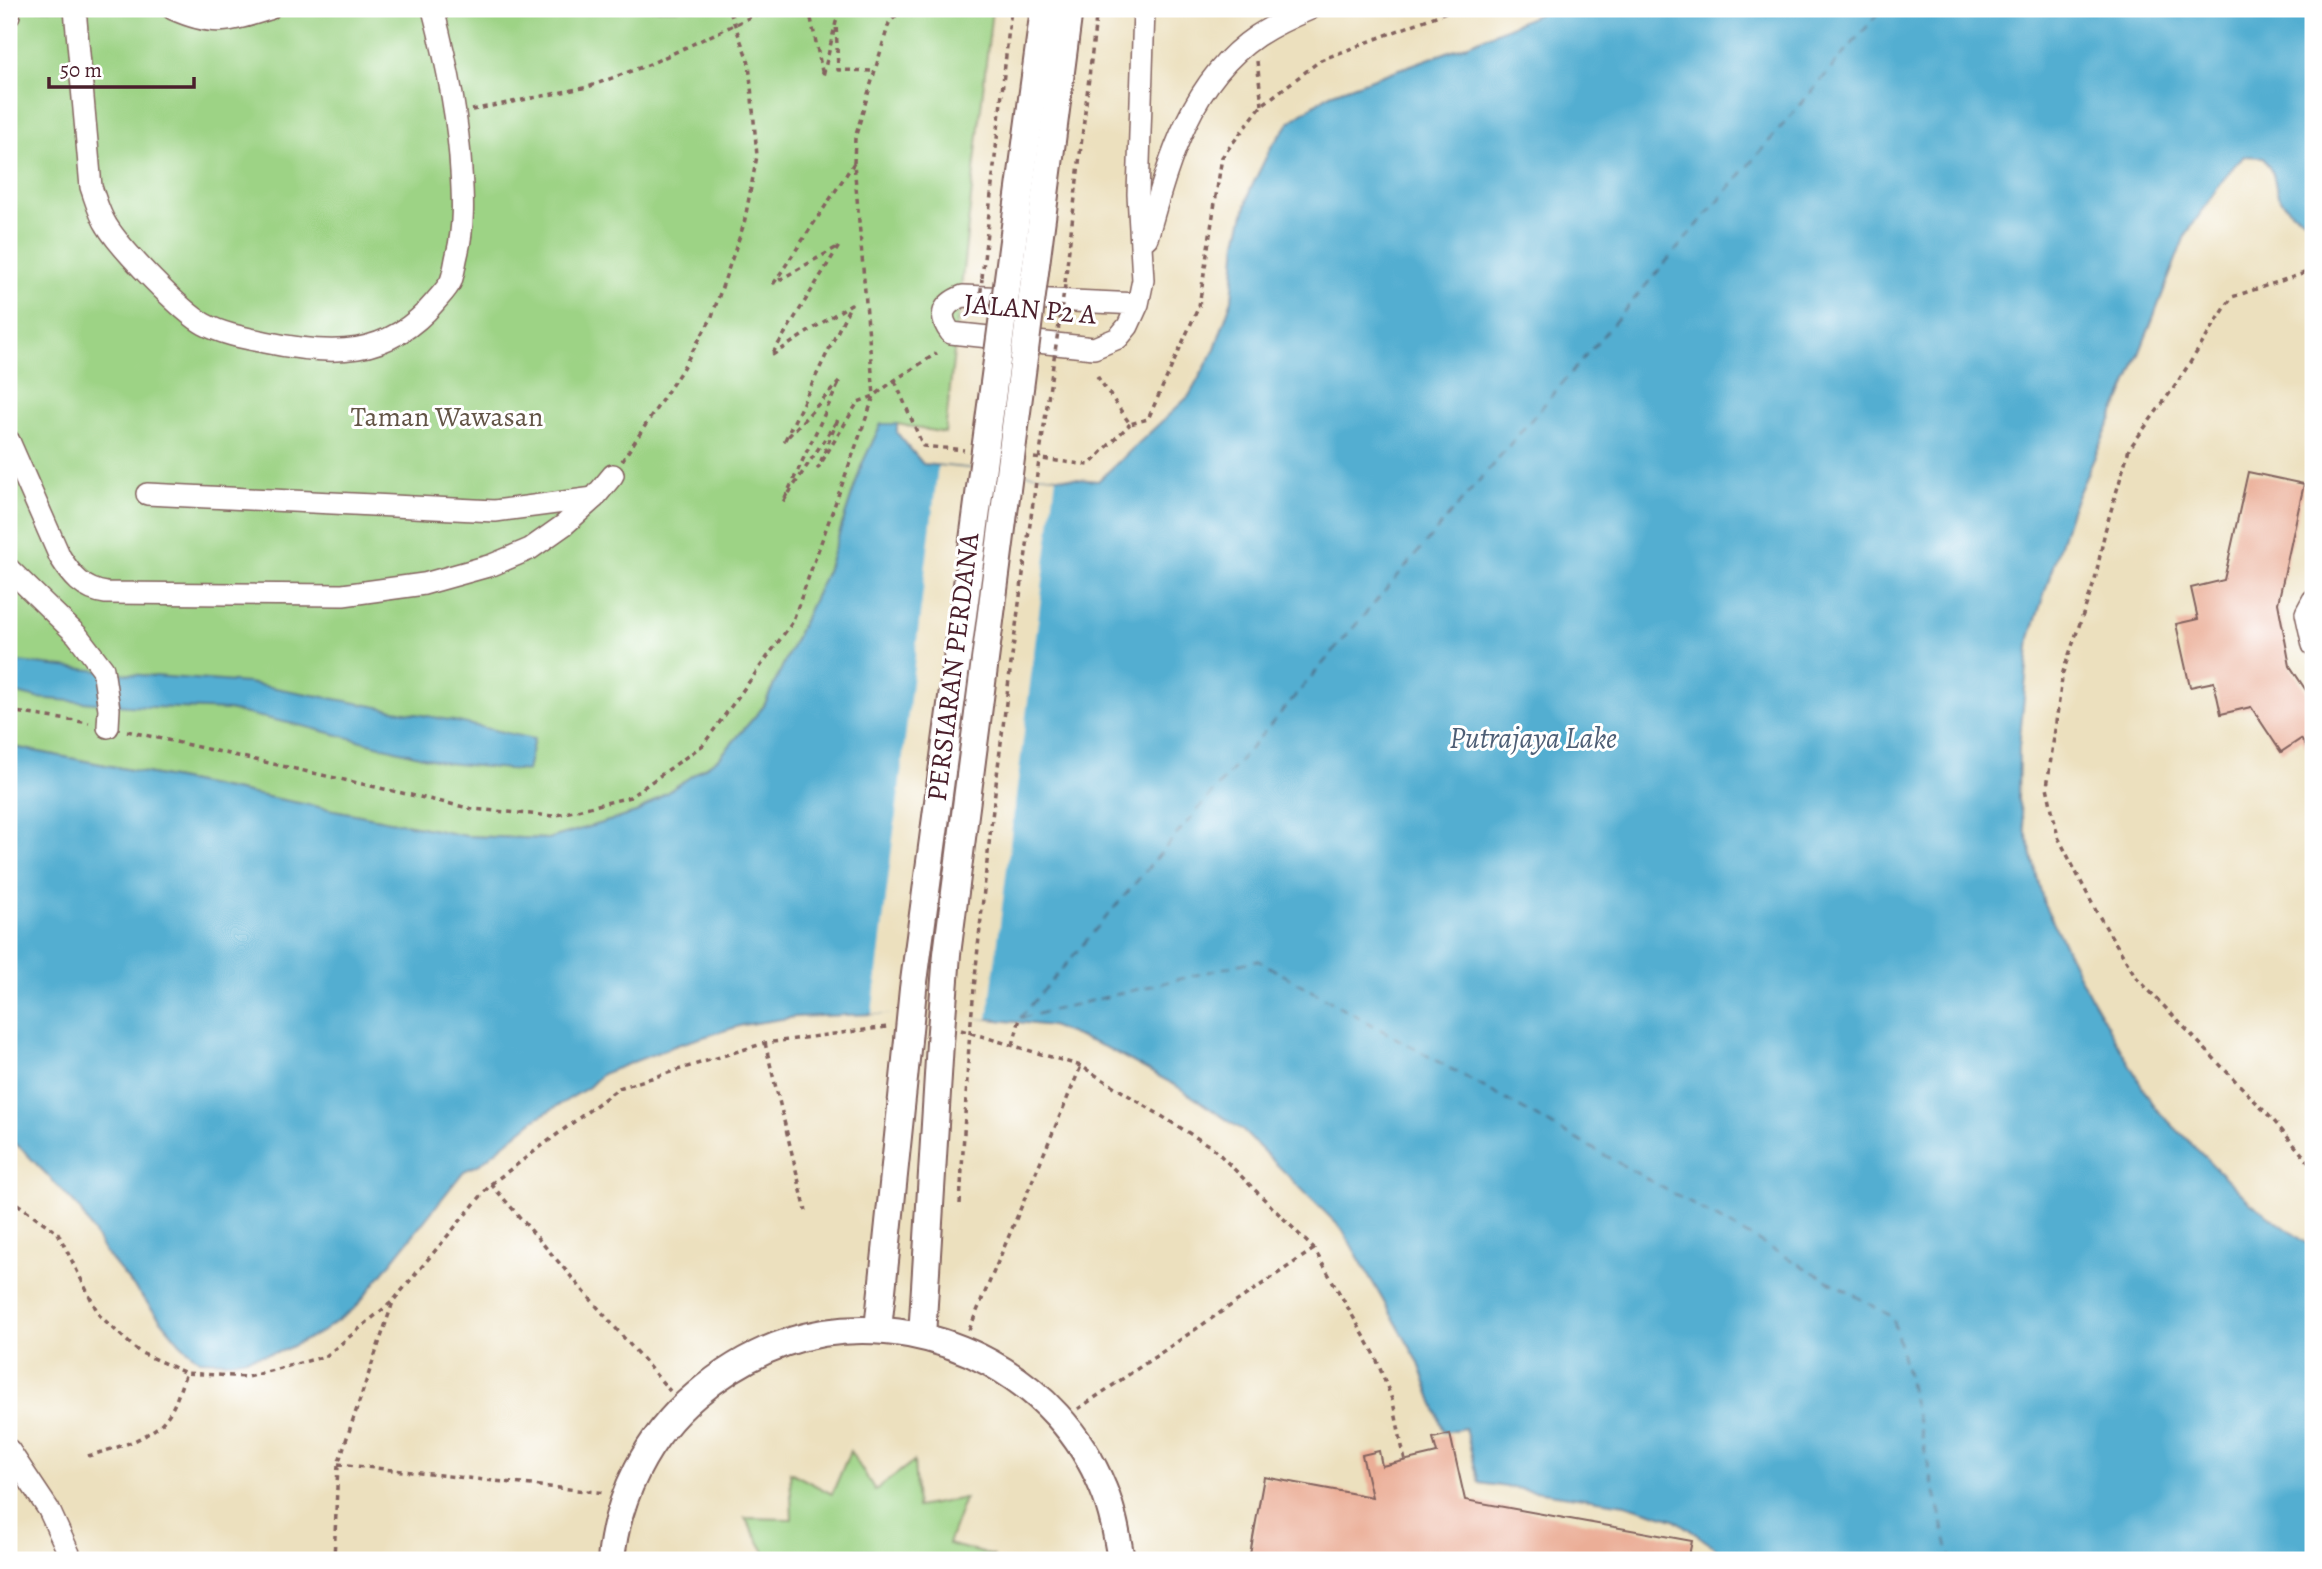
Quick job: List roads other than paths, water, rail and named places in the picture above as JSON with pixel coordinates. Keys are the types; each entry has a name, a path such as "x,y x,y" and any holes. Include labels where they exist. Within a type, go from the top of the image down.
{"main road":[{"name":"PERSIARAN PERDANA","path":"878,1329 901,1033 915,975 1044,9"},
{"name":"PERSIARAN PERDANA","path":"922,1336 948,1036 947,954 1069,9"},
{"path":"611,1560 613,1539 625,1496 640,1463 659,1433 682,1406 718,1377 757,1354 821,1333 878,1329 922,1336 962,1348 999,1367 1032,1391 1062,1420 1085,1452 1103,1488 1122,1560"}],"street":[{"path":"9,15 10,9"},
{"path":"75,9 92,187 99,212 108,228 125,250 181,306 204,324 243,338 304,351 351,350 372,346 408,327 426,312 451,282 461,240 463,205 456,113 448,64 433,9"},
{"path":"173,9 196,19 217,22 269,9"},
{"name":"JALAN P2 A","path":"1138,304 964,296 947,306 943,314 944,324 951,333 1094,348 1118,338 1128,326 1138,304 1143,280 1139,194 1144,9"},
{"path":"1143,254 1175,144 1211,80 1255,37 1310,9"},
{"path":"9,441 14,468 71,575 90,591 106,593 343,595 424,584 492,565 530,549 564,525 594,498 613,475"},
{"path":"146,494 495,511 594,498"},
{"path":"9,569 77,635 103,669 109,718"},
{"path":"2313,600 2306,613 2313,645"},
{"path":"9,1450 49,1510 72,1560"}],"water":[{"name":"Putrajaya Lake","path":"1550,9 2313,9 2313,224 2291,211 2278,196 2273,174 2263,157 2244,156 2228,173 2185,236 2129,380 2071,510 2030,638 2019,747 2018,800 2044,904 2083,983 2154,1107 2250,1202 2313,1248 2313,1560 1733,1560 1674,1519 1625,1504 1479,1483 1465,1428 1444,1432 1418,1361 1342,1229 1242,1130 1175,1085 1107,1048 1051,1026 928,1012 795,1017 743,1025 677,1045 602,1074 589,1087 534,1120 480,1164 464,1171 355,1308 322,1332 282,1351 232,1361 199,1360 180,1343 104,1251 79,1208 9,1139 9,746 466,836 548,839 636,813 720,757 764,706 827,571 862,464 881,424 897,424 897,433 923,464 1098,481 1189,396 1214,351 1232,299 1237,241 1250,190 1271,147 1291,121 1330,94 1464,46"},
{"path":"9,661 248,683 449,720 534,739 527,771 446,763 307,727 228,710 128,706 37,698 9,691"},
{"path":"852,1551 877,1552 887,1560 837,1560"}],"park label":[{"name":"Taman Wawasan","path":"447,417"}]}
